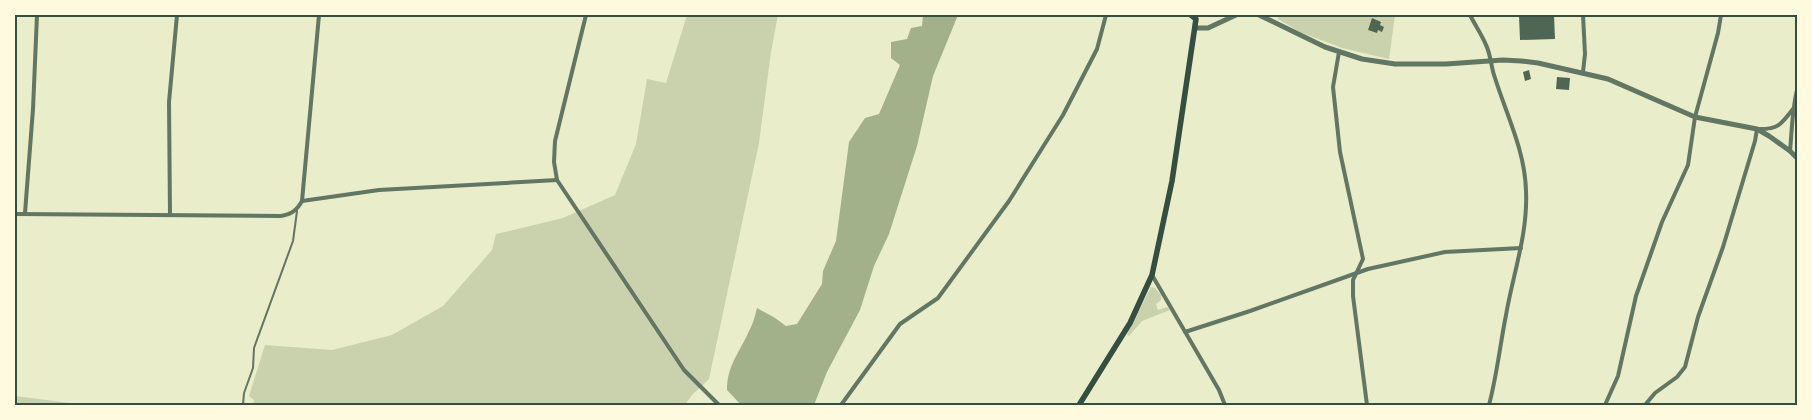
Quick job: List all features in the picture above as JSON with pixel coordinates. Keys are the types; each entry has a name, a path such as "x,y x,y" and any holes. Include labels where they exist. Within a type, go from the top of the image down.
{"main road":[{"path":"1079,405 1130,323 1152,275 1172,181 1195,28 1196,19 1191,15"}],"street":[{"path":"25,213 33,109 37,15"},
{"path":"170,215 170,102 177,15"},
{"path":"15,214 281,216 288,215 297,210 302,201 319,15"},
{"path":"586,15 555,140 554,162 557,180 684,370 720,405"},
{"path":"841,405 900,324 938,298 1004,208 1063,115 1097,49 1106,15"},
{"path":"1195,28 1208,28 1236,15"},
{"path":"1259,15 1339,52 1362,59 1395,64 1446,64 1503,60 1530,62 1583,72 1608,79 1696,117 1757,129 1770,130 1782,124 1793,109"},
{"path":"1470,15 1487,47 1495,79 1515,132 1522,157 1526,192 1525,217 1520,248 1490,405"},
{"path":"1583,15 1583,72"},
{"path":"1605,405 1618,376 1636,296 1662,222 1688,165 1696,117 1721,15"},
{"path":"1339,52 1333,77 1333,87 1340,152 1363,258 1353,280 1353,296 1367,405"},
{"path":"1790,151 1793,109 1797,90"},
{"path":"1757,129 1790,151 1797,158"},
{"path":"1645,405 1654,393 1677,378 1685,367 1698,317 1723,247 1757,129"},
{"path":"302,201 379,190 557,180"},
{"path":"1185,332 1250,311 1357,272 1445,252 1520,248"},
{"path":"1152,275 1219,390 1225,405"}],"lane":[{"path":"243,405 244,393 253,368 254,348 292,241 297,210"}],"shaded area":[{"path":"687,15 778,15 759,143 709,379 692,395 685,405 253,405 254,400 249,396 265,345 332,350 392,335 443,306 492,250 496,234 563,218 615,195 636,144 647,79 666,83"},
{"path":"923,15 958,15 933,76 917,146 889,234 874,266 860,310 827,372 814,405 741,405 727,390 729,373 752,326 757,308 786,326 797,324 822,284 823,271 836,241 849,142 865,118 879,114 900,65 891,58 891,42 907,39 911,28 922,26"},
{"path":"1278,15 1395,15 1389,59 1342,48 1300,32 1278,19"},
{"path":"1151,287 1155,288 1161,295 1161,300 1156,304 1158,310 1167,307 1170,310 1142,321 1129,336 1127,334"},
{"path":"15,396 85,405 15,405"}],"building":[{"path":"1554,15 1555,39 1520,40 1519,16"},
{"path":"1372,18 1381,22 1380,25 1384,27 1382,32 1378,30 1377,33 1368,30"},
{"path":"1529,70 1531,79 1525,81 1523,72"},
{"path":"1557,77 1570,78 1569,90 1556,89"}]}
